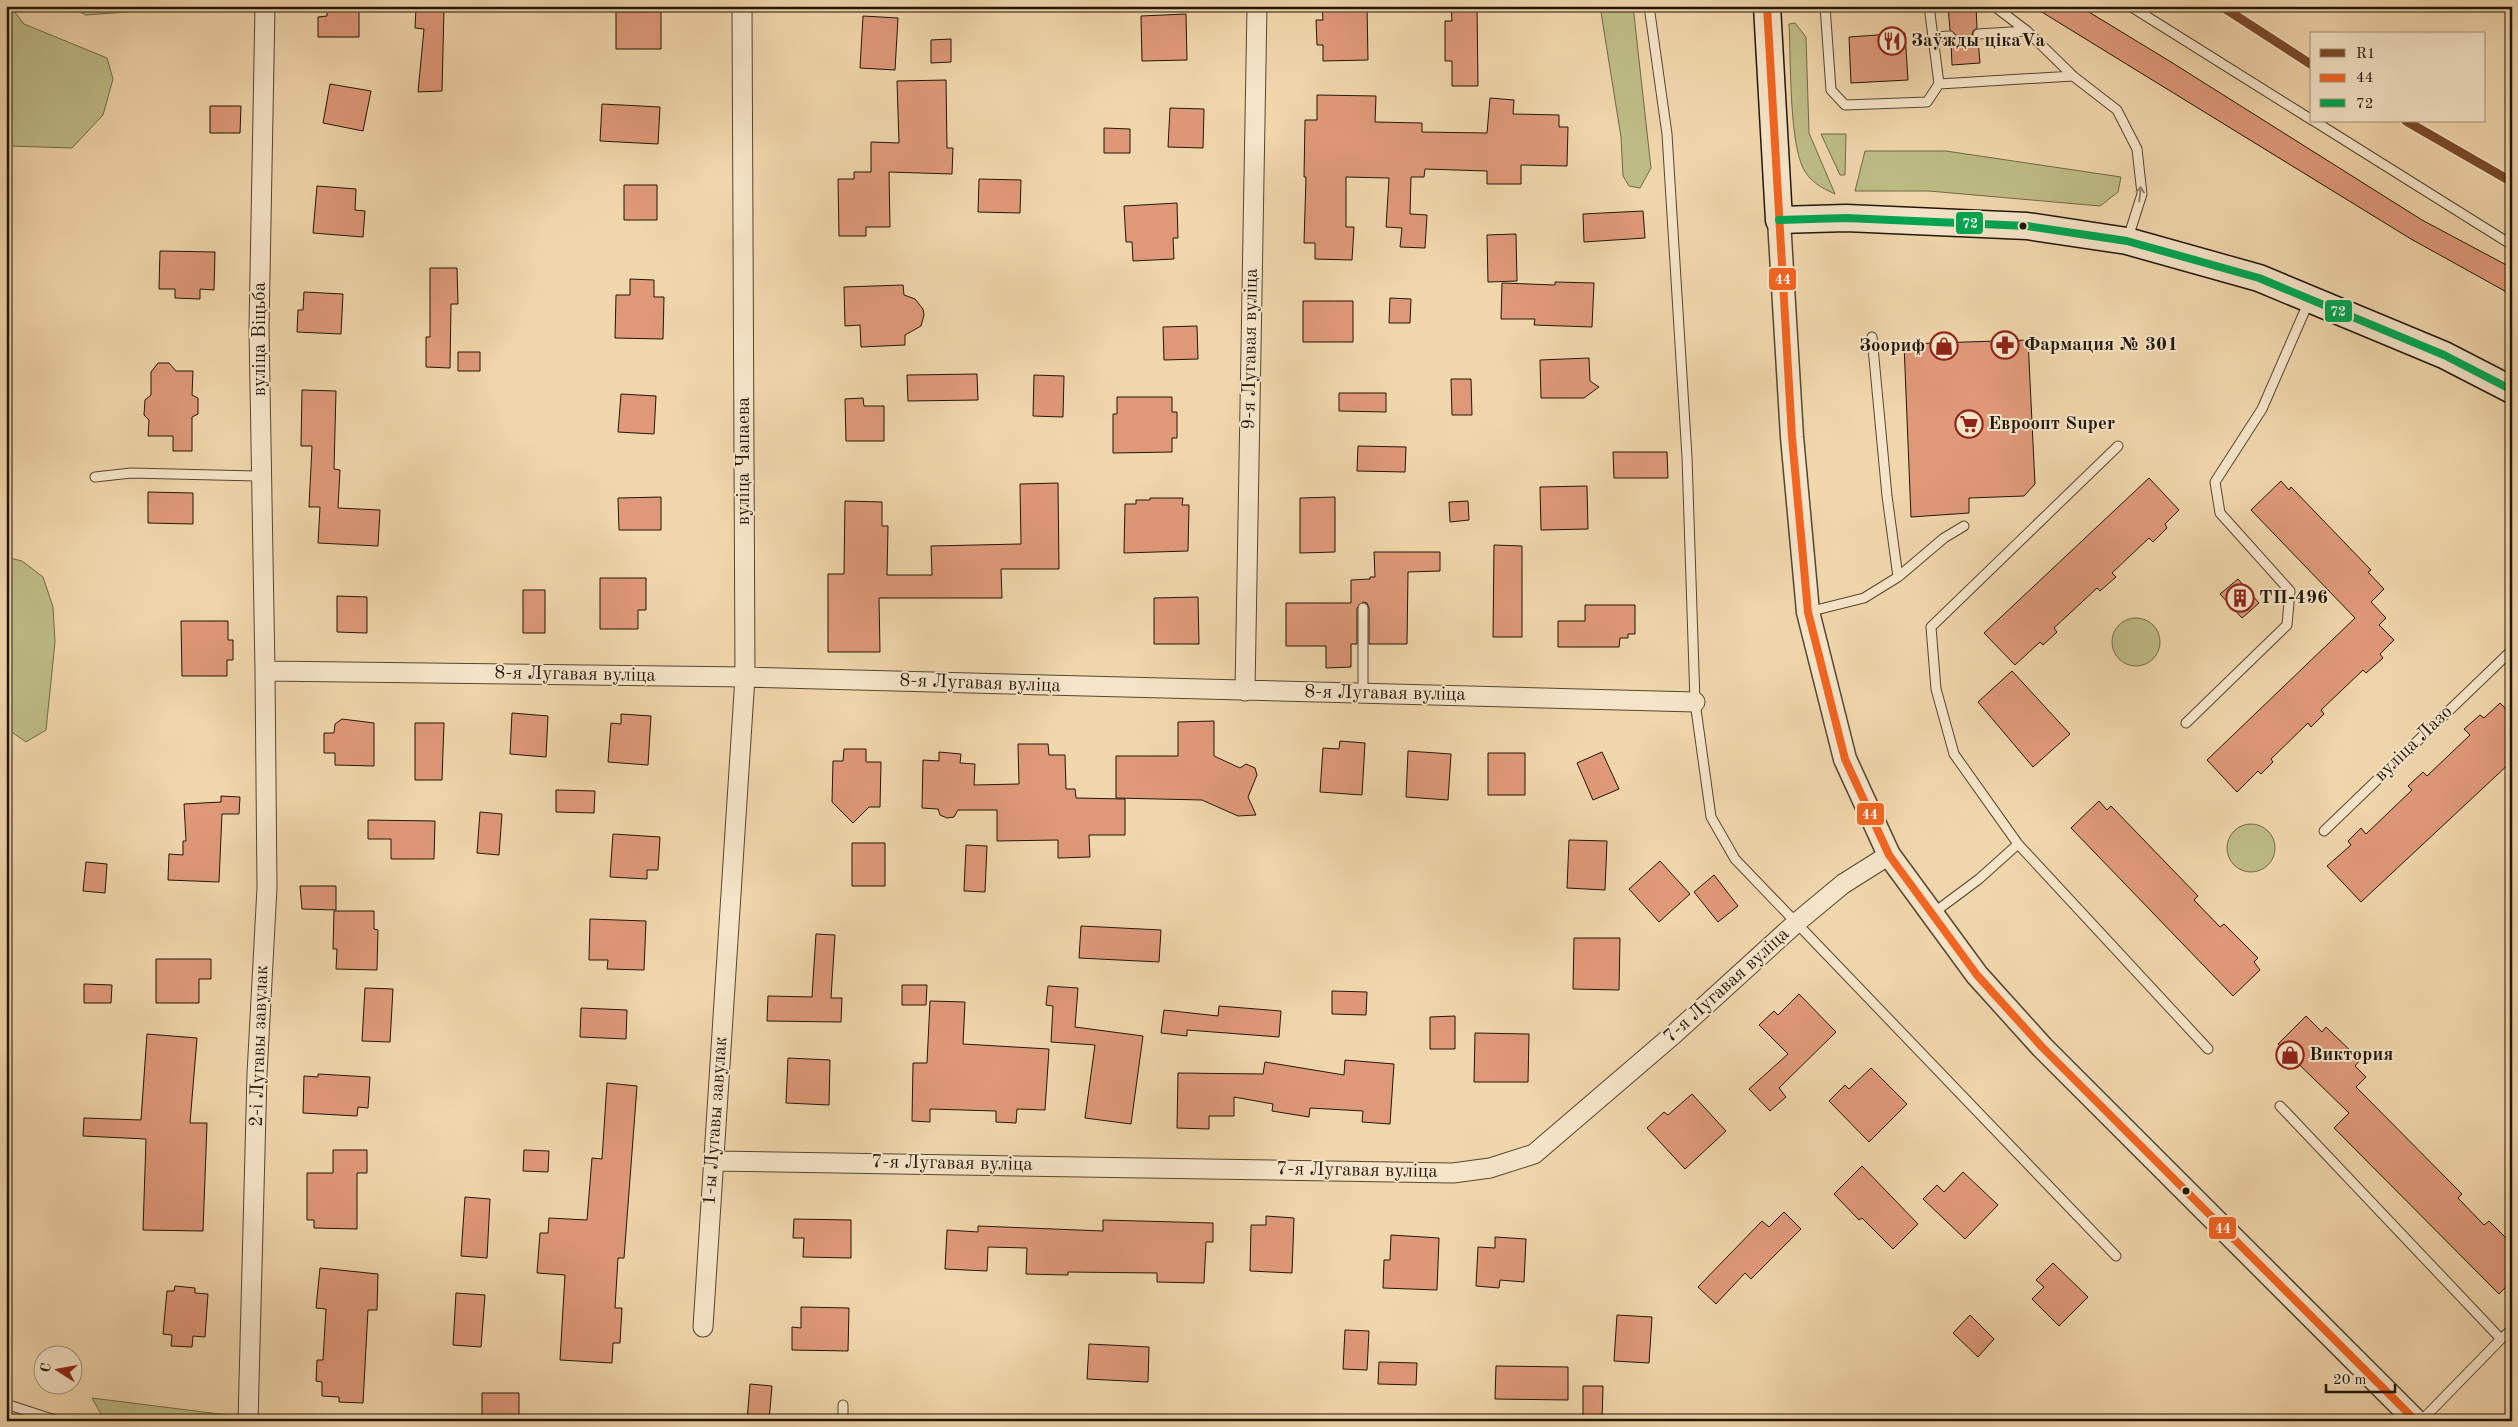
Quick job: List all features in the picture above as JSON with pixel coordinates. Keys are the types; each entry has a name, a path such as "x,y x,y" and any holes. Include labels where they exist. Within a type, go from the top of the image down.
{"main road":[{"path":"1767,6 1779,220 1846,218 2017,225 2127,241 2259,278 2444,356 2512,390"}],"street":[{"name":"вуліца Віцьба","path":"265,6 259,328 266,671"},
{"name":"вуліца Чапаева","path":"729,915 745,677 742,6"},
{"name":"9-я Лугавая вуліца","path":"1246,692 1257,6"},
{"path":"1779,220 1792,437 1808,612 1844,759 1889,855 1977,975 2042,1047 2416,1421"},
{"name":"8-я Лугавая вуліца","path":"266,671 745,677 1246,692 1363,693 1695,702"},
{"name":"2-і Лугавы завулак","path":"248,1421 257,1074 266,888 266,671"},
{"name":"7-я Лугавая вуліца","path":"713,1161 1453,1173 1490,1168 1534,1154 1674,1034 1796,923 1843,884 1889,855"},
{"name":"1-ы Лугавы завулак","path":"703,1327 729,915"}],"lane":[{"path":"1649,6 1667,134 1687,457 1695,702 1711,817 1735,859 2116,1256"},
{"path":"1825,6 1831,90 1845,104 1927,102 1939,84 1929,6"},
{"path":"1994,6 2027,31 2074,76 2117,110 2137,149 2142,194 2127,241"},
{"path":"2130,6 2310,118"},
{"path":"1978,34 2027,31"},
{"path":"1933,37 1950,36"},
{"path":"1939,84 2074,76"},
{"path":"2316,122 2512,245"},
{"path":"2186,723 2287,625 2290,591 2220,513 2216,482 2262,409 2310,298"},
{"path":"1872,337 1887,496 1898,576"},
{"path":"2118,446 1932,627 1936,689 1954,754 2018,844 2208,1050"},
{"path":"95,477 131,474 261,476"},
{"path":"1808,612 1864,598 1898,576 1944,538 1964,526"},
{"path":"1363,608 1363,693"},
{"name":"вуліца Лазо","path":"2324,831 2510,656"},
{"path":"1932,914 1979,879 2018,844"},
{"path":"2280,1106 2501,1339"},
{"path":"2421,1421 2512,1329"},
{"path":"6,1404 58,1421"},
{"path":"843,1405 844,1421"}],"shaded area":[{"path":"6,6 10,6 24,24 107,58 113,79 103,115 72,148 9,146 11,202 6,216"},
{"path":"67,6 130,6 127,12 86,15"},
{"path":"1600,6 1633,6 1651,168 1640,188 1629,186 1623,176 1621,137"},
{"path":"1795,23 1806,37 1809,133 1835,194 1821,187 1809,177 1798,155 1793,119 1789,24"},
{"path":"1821,134 1846,134 1845,175 1840,175"},
{"path":"1865,151 1946,151 2121,177 2118,192 2100,206 1929,191 1855,191"},
{"path":"10,558 22,561 43,577 53,607 55,642 46,730 26,742 6,728 6,560"},
{"path":"2131,618 2141,618 2153,625 2160,637 2160,647 2153,659 2141,666 2131,666 2123,662 2116,655 2112,647 2112,637 2116,629 2123,622"},
{"path":"2251,824 2260,826 2268,831 2273,839 2275,848 2273,857 2268,865 2260,870 2251,872 2242,870 2234,865 2229,857 2227,848 2229,839 2234,831 2242,826"},
{"path":"92,1398 275,1421 105,1421"}],"building":[{"path":"327,6 359,6 359,37 318,37 318,17 327,16"},
{"path":"1322,6 1367,6 1368,60 1323,61 1323,45 1317,45 1316,20 1323,20"},
{"path":"1451,6 1477,6 1478,86 1452,86 1452,61 1445,61 1445,21 1452,21"},
{"path":"1948,6 1976,6 1977,28 1973,31 1972,35 1978,40 1980,63 1952,65 1951,42 1955,39 1956,35 1950,30"},
{"path":"2032,6 2079,6 2422,220 2512,268 2512,295 2411,239"},
{"path":"416,8 444,9 442,91 418,92 424,29 415,28"},
{"path":"616,12 661,12 661,49 616,49"},
{"path":"1186,14 1187,60 1142,61 1141,16"},
{"path":"863,16 898,18 895,70 860,68"},
{"path":"1905,33 1908,80 1851,83 1849,37"},
{"path":"951,39 951,62 931,63 931,40"},
{"path":"946,80 947,148 953,148 952,174 889,172 890,227 866,227 866,236 839,236 838,179 854,179 854,172 871,172 871,142 899,143 897,81"},
{"path":"330,84 371,91 363,131 323,123"},
{"path":"1317,95 1376,96 1375,122 1422,123 1422,132 1487,133 1490,98 1514,100 1513,114 1559,115 1559,127 1568,127 1567,166 1521,165 1521,184 1487,184 1487,171 1425,169 1424,177 1411,177 1410,214 1427,215 1425,248 1400,247 1402,228 1386,227 1389,178 1346,177 1346,227 1354,227 1352,260 1315,259 1315,243 1304,243 1306,177 1304,177 1305,120 1317,120"},
{"path":"602,104 660,107 658,144 600,141"},
{"path":"210,106 241,106 240,133 210,133"},
{"path":"1170,108 1204,109 1203,148 1168,147"},
{"path":"1104,128 1130,129 1130,153 1104,153"},
{"path":"979,179 1021,180 1020,213 978,212"},
{"path":"624,185 657,185 657,220 624,220"},
{"path":"317,186 356,189 355,210 365,211 363,237 313,233"},
{"path":"1177,203 1178,238 1173,238 1174,259 1133,261 1132,242 1126,242 1124,206"},
{"path":"1643,211 1645,238 1584,242 1583,214"},
{"path":"1516,234 1517,281 1488,282 1487,235"},
{"path":"160,251 215,252 214,290 200,289 200,299 175,298 175,289 159,289"},
{"path":"430,268 457,268 458,304 451,304 450,368 426,367 426,337 430,337"},
{"path":"630,279 654,280 654,297 664,297 663,339 615,338 616,295 630,295"},
{"path":"1555,282 1594,283 1592,327 1534,325 1535,319 1501,319 1502,283 1555,285"},
{"path":"903,285 904,295 915,299 923,309 924,315 921,326 905,335 905,345 861,347 860,325 845,326 844,287"},
{"path":"304,292 343,294 341,334 297,332 298,310 303,310"},
{"path":"1390,298 1411,299 1410,323 1389,323"},
{"path":"1303,301 1353,301 1353,342 1303,342"},
{"path":"1197,326 1198,359 1164,360 1163,327"},
{"name":"Евроопт Super","path":"2028,340 2035,484 2024,496 1969,498 1969,513 1911,517 1904,344"},
{"path":"458,352 480,352 480,371 458,371"},
{"path":"1589,358 1590,381 1599,387 1584,398 1541,398 1540,360"},
{"path":"158,363 169,363 176,371 193,371 192,395 198,398 198,414 192,417 192,451 173,451 173,436 148,436 149,420 144,415 145,400 151,395 151,372"},
{"path":"977,374 978,400 908,401 907,375"},
{"path":"1034,375 1064,376 1063,417 1033,416"},
{"path":"1451,379 1471,379 1472,415 1452,415"},
{"path":"302,390 336,391 334,469 340,470 338,508 380,510 378,546 318,543 320,507 309,507 312,446 301,446"},
{"path":"1339,393 1386,393 1386,412 1339,411"},
{"path":"621,394 656,396 654,434 618,432"},
{"path":"1117,397 1172,397 1172,412 1177,412 1177,438 1172,438 1172,452 1113,453 1113,414 1117,414"},
{"path":"863,398 864,406 884,406 884,441 846,441 845,399"},
{"path":"1358,446 1406,447 1405,472 1357,471"},
{"path":"1613,452 1667,452 1668,478 1614,478"},
{"path":"2149,478 2179,510 2165,524 2167,528 2153,542 2149,538 2112,573 2116,577 2100,591 2097,588 2054,628 2057,632 2043,645 2040,642 2015,665 1984,633"},
{"path":"2281,481 2289,490 2291,487 2371,570 2368,572 2384,589 2371,602 2386,618 2379,625 2394,640 2380,654 2383,658 2366,673 2363,670 2321,710 2324,714 2311,727 2308,723 2271,759 2273,762 2261,774 2258,771 2237,792 2207,760 2355,618 2251,510"},
{"path":"1058,483 1059,569 1001,569 1002,598 879,598 880,652 828,652 828,574 844,574 845,501 882,502 882,526 888,526 887,575 932,575 931,546 1021,544 1020,484"},
{"path":"1587,486 1588,529 1541,530 1540,487"},
{"path":"148,492 193,493 193,524 148,523"},
{"path":"661,497 661,530 619,530 618,498"},
{"path":"1335,497 1335,552 1300,553 1300,498"},
{"path":"1150,498 1183,498 1182,505 1189,505 1188,551 1124,553 1125,504 1136,504 1136,500 1150,500"},
{"path":"1468,501 1469,520 1450,522 1449,502"},
{"path":"1494,545 1522,546 1522,637 1493,637"},
{"path":"1374,552 1440,552 1440,571 1408,572 1407,644 1369,644 1369,608 1367,603 1363,602 1357,608 1357,644 1351,644 1351,667 1326,668 1326,646 1286,646 1286,603 1351,603 1351,580 1375,577"},
{"path":"600,578 646,578 646,610 638,610 638,629 600,629"},
{"name":"ТП-496","path":"2238,579 2259,603 2242,618 2220,594"},
{"path":"523,590 545,590 545,633 523,633"},
{"path":"337,596 367,597 367,633 337,632"},
{"path":"1198,597 1199,644 1154,644 1154,598"},
{"path":"1585,605 1635,605 1635,634 1628,634 1628,638 1620,638 1619,647 1558,647 1558,621 1585,621"},
{"path":"181,621 228,621 228,640 233,640 233,660 227,660 227,676 182,676"},
{"path":"2012,671 2070,734 2033,767 1978,702"},
{"path":"2500,703 2512,715 2512,761 2361,902 2327,866 2351,845 2348,841 2361,828 2366,834 2412,790 2408,786 2423,772 2427,776 2470,735 2464,729 2480,715 2484,718"},
{"path":"512,713 548,716 546,757 510,754"},
{"path":"621,714 651,716 648,765 608,762 611,723 621,724"},
{"path":"342,719 374,723 374,766 335,765 335,753 324,753 324,733 334,733 335,724"},
{"path":"1214,721 1214,756 1240,768 1246,764 1255,768 1257,775 1248,797 1256,815 1238,816 1202,800 1116,798 1116,756 1178,756 1178,722"},
{"path":"415,723 444,723 442,780 415,780"},
{"path":"1340,741 1365,743 1362,795 1320,792 1323,748 1339,749"},
{"path":"1018,744 1048,744 1049,755 1065,755 1066,789 1075,789 1076,798 1125,799 1125,835 1089,835 1090,857 1058,858 1058,840 997,841 997,810 958,810 954,817 947,818 940,815 938,809 922,808 923,760 939,761 939,752 961,754 960,763 975,764 974,785 1019,784"},
{"path":"844,749 866,749 866,762 881,762 880,807 869,807 853,823 832,802 833,761 843,761"},
{"path":"1408,751 1451,754 1448,800 1406,797"},
{"path":"1602,752 1619,789 1593,800 1577,763"},
{"path":"1488,753 1525,753 1525,795 1488,795"},
{"path":"556,790 595,791 594,813 556,812"},
{"path":"221,796 240,797 239,814 222,814 219,882 168,880 169,854 183,855 183,841 186,841 184,804 221,802"},
{"path":"2099,801 2107,810 2111,806 2198,896 2194,900 2220,927 2224,924 2258,958 2254,962 2260,970 2233,996 2071,828"},
{"path":"480,812 502,814 499,855 477,853"},
{"path":"368,820 435,821 434,859 391,859 391,839 368,839"},
{"path":"613,834 660,837 658,870 647,870 647,879 610,877"},
{"path":"1569,840 1607,841 1605,890 1567,888"},
{"path":"852,843 885,843 885,886 852,886"},
{"path":"966,845 987,846 985,892 964,891"},
{"path":"1660,861 1690,894 1659,922 1629,889"},
{"path":"86,862 107,864 105,893 83,891"},
{"path":"1714,875 1738,906 1718,922 1694,892"},
{"path":"300,886 336,886 336,910 302,909"},
{"path":"334,911 374,911 374,929 378,930 377,970 336,969 337,949 333,949"},
{"path":"590,919 646,921 644,970 607,969 608,960 589,960"},
{"path":"1081,926 1161,930 1159,962 1079,958"},
{"path":"816,934 835,935 831,998 842,998 841,1022 767,1021 768,996 812,997"},
{"path":"1574,938 1620,938 1619,990 1573,989"},
{"path":"156,959 211,959 211,979 199,979 199,1003 156,1003"},
{"path":"84,984 112,985 111,1003 84,1003"},
{"path":"902,985 927,985 926,1005 902,1005"},
{"path":"1048,986 1078,988 1075,1027 1143,1036 1131,1124 1085,1118 1095,1045 1051,1042 1053,1006 1046,1005"},
{"path":"365,988 393,989 390,1042 362,1041"},
{"path":"1332,991 1367,992 1366,1015 1332,1014"},
{"path":"1799,994 1836,1032 1779,1088 1786,1097 1770,1111 1749,1089 1788,1054 1759,1025 1774,1011 1778,1015"},
{"path":"930,1001 965,1002 963,1044 1049,1049 1045,1110 1017,1109 1016,1123 996,1122 996,1111 930,1109 930,1122 912,1121 913,1063 927,1063"},
{"path":"1219,1006 1281,1011 1279,1037 1187,1030 1187,1036 1161,1033 1164,1010 1218,1016"},
{"path":"581,1008 627,1010 626,1039 580,1037"},
{"path":"1455,1016 1455,1049 1430,1049 1430,1017"},
{"path":"2306,1016 2322,1032 2326,1027 2360,1060 2355,1066 2366,1077 2356,1087 2462,1194 2458,1198 2484,1225 2489,1221 2512,1244 2512,1281 2499,1294 2334,1128 2349,1113 2278,1044"},
{"path":"1475,1033 1529,1034 1528,1082 1474,1082"},
{"path":"147,1034 197,1038 190,1123 207,1123 203,1231 143,1230 146,1139 83,1136 84,1118 141,1120"},
{"path":"788,1058 830,1060 829,1105 786,1103"},
{"path":"1345,1060 1394,1064 1390,1124 1362,1122 1363,1111 1310,1108 1309,1117 1272,1111 1273,1104 1234,1097 1234,1116 1209,1116 1209,1129 1177,1128 1178,1073 1263,1074 1265,1062 1344,1075"},
{"path":"1871,1068 1907,1104 1869,1142 1829,1101 1845,1085 1849,1089"},
{"path":"318,1074 370,1077 368,1108 358,1107 357,1116 303,1113 304,1076 318,1077"},
{"path":"607,1083 637,1086 624,1258 618,1258 615,1308 622,1308 620,1343 613,1343 612,1363 560,1360 565,1275 537,1273 540,1233 548,1233 549,1218 587,1220 592,1158 602,1159"},
{"path":"1692,1094 1726,1131 1685,1169 1647,1128 1664,1112 1668,1115"},
{"path":"333,1150 367,1150 367,1173 357,1173 357,1229 314,1228 314,1220 307,1220 307,1173 333,1173"},
{"path":"524,1150 549,1151 548,1172 523,1171"},
{"path":"1862,1166 1918,1224 1893,1249 1862,1218 1859,1220 1834,1194"},
{"path":"1963,1172 1998,1205 1965,1239 1923,1199 1937,1185 1944,1192"},
{"path":"465,1197 490,1199 487,1258 461,1256"},
{"path":"1784,1212 1801,1229 1751,1279 1745,1273 1716,1304 1698,1287 1762,1221 1769,1227"},
{"path":"1266,1216 1294,1218 1292,1273 1250,1271 1251,1225 1266,1225"},
{"path":"794,1219 851,1220 851,1258 803,1257 804,1238 793,1238"},
{"path":"1103,1220 1213,1223 1213,1242 1206,1242 1204,1283 1157,1282 1157,1273 1068,1272 1068,1275 1026,1274 1027,1248 988,1247 987,1271 945,1269 947,1230 978,1232 978,1226 1103,1231"},
{"path":"1391,1235 1439,1238 1437,1290 1383,1288 1384,1260 1390,1260"},
{"path":"1495,1237 1526,1239 1524,1282 1500,1280 1499,1288 1476,1286 1478,1247 1495,1248"},
{"path":"2053,1263 2088,1297 2059,1326 2032,1299 2044,1287 2036,1280"},
{"path":"320,1268 378,1274 377,1310 368,1310 363,1403 339,1402 339,1397 322,1396 322,1382 316,1381 317,1360 323,1360 326,1309 316,1308"},
{"path":"175,1286 195,1288 195,1293 208,1294 205,1337 193,1336 192,1347 171,1346 172,1335 163,1334 167,1291 174,1291"},
{"path":"456,1293 485,1295 481,1347 453,1345"},
{"path":"801,1307 849,1308 848,1351 792,1350 792,1327 801,1328"},
{"path":"1617,1315 1652,1317 1649,1363 1614,1361"},
{"path":"1970,1315 1994,1339 1978,1357 1953,1333"},
{"path":"1345,1330 1369,1331 1367,1370 1343,1369"},
{"path":"1089,1344 1149,1347 1148,1382 1087,1379"},
{"path":"1379,1362 1417,1363 1416,1385 1378,1384"},
{"path":"1496,1366 1568,1367 1568,1400 1495,1399"},
{"path":"750,1384 772,1386 769,1421 747,1421"},
{"path":"1583,1386 1603,1386 1602,1421 1583,1421"},
{"path":"482,1393 519,1393 519,1417 482,1417"}],"transit line":[{"name":"44","path":"1767,6 1792,437 1808,612 1845,759 1889,855 1977,975 2042,1047 2416,1421"},
{"name":"R1","path":"2221,6 2310,64"},
{"name":"R1","path":"2408,122 2512,182"},
{"name":"72","path":"1779,220 1846,218 2027,226 2127,241 2259,278 2444,355 2512,390"}],"place":[{"name":"Заўжды цікаVа","path":"1892,41"},
{"name":"Фармация № 301","path":"2005,345"},
{"name":"Зоориф","path":"1944,346"},
{"name":"Евроопт Super","path":"1969,424"},
{"name":"ТП-496","path":"2240,598"},
{"name":"Виктория","path":"2290,1055"}]}
